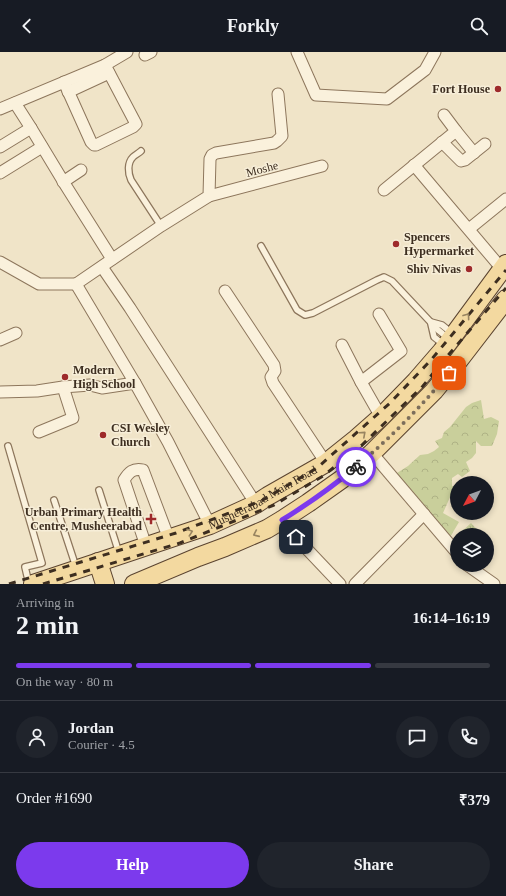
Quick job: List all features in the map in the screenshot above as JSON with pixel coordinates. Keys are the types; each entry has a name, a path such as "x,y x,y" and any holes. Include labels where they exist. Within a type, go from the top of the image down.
{"main road":[{"name":"Musheerabad Main Road","path":"33,584 210,525 256,504 326,463 381,417 416,381 448,343 504,266"},
{"name":"Musheerabad Main Road","path":"137,584 198,556 225,547 267,528 282,520 336,483 372,453 434,391 506,299"},
{"path":"448,343 456,364"},
{"path":"98,562 105,584"}],"street":[{"path":"0,109 66,87 107,69 127,52"},
{"path":"297,52 316,95 387,99 425,70 435,52"},
{"path":"66,87 91,142 96,145 135,126 136,124 107,69"},
{"path":"209,196 210,159 212,155 216,153 274,143 282,136 278,94"},
{"path":"15,103 112,259"},
{"path":"444,115 474,153"},
{"path":"0,147 31,128"},
{"path":"384,190 456,131"},
{"path":"442,142 461,161 465,160 485,144"},
{"path":"0,173 42,146"},
{"path":"414,165 469,229 504,266"},
{"name":"Moshe","path":"76,284 161,226 209,196 322,166"},
{"path":"63,182 80,170"},
{"path":"469,229 506,199"},
{"path":"0,262 38,284 76,284 168,442 210,525"},
{"path":"102,267 256,504"},
{"path":"225,291 274,365 275,372 271,378 273,383 326,463"},
{"path":"361,382 401,351 379,314"},
{"path":"0,340 16,333"},
{"path":"342,345 381,417"},
{"path":"0,392 37,391 90,385 102,388 135,383"},
{"path":"39,432 73,418 63,387"},
{"path":"372,453 450,545"},
{"path":"146,546 124,480 129,472 134,469 143,470 169,539"},
{"path":"355,584 424,514"},
{"path":"282,520 303,545 340,584"},
{"path":"477,572 494,584"}],"lane":[{"path":"141,151 132,158 128,167 129,173 131,180 161,226"},
{"path":"261,246 297,310 305,315 313,313 384,277 392,281 431,322 442,325 448,343"},
{"path":"431,322 434,337 448,343"},
{"path":"8,446 42,562 25,567 29,584"},
{"path":"99,490 120,555"},
{"path":"54,500 77,569"}],"green space":[{"path":"481,400 484,419 491,417 499,421 497,434 492,446 481,446 476,441 476,453 466,462 470,471 463,476 458,474 455,476 450,476 450,497 443,513 450,517 450,520 459,522 455,528 450,528 449,539 398,479 397,473 408,466 420,455 428,454 439,447 435,441 442,438 444,432 450,427 466,407"},
{"path":"471,523 476,528 466,528"}],"railway":[{"path":"9,584 176,533 261,501 317,468 390,403 431,360 506,270"},
{"path":"43,584 180,543 274,505 323,476 362,445 423,386 506,288"}],"way so far":[{"path":"356,467 434,391 449,373"}],"place":[{"name":"Fort House","path":"498,89"},
{"name":"Spencers Hypermarket","path":"396,244"},
{"name":"Shiv Nivas","path":"469,269"},
{"name":"Modern High School","path":"65,377"},
{"name":"CSI Wesley Church","path":"103,435"},
{"name":"Urban Primary Health Centre, Musheerabad","path":"151,519"}],"route":[{"path":"296,537 282,520 308,503 356,467"}]}
